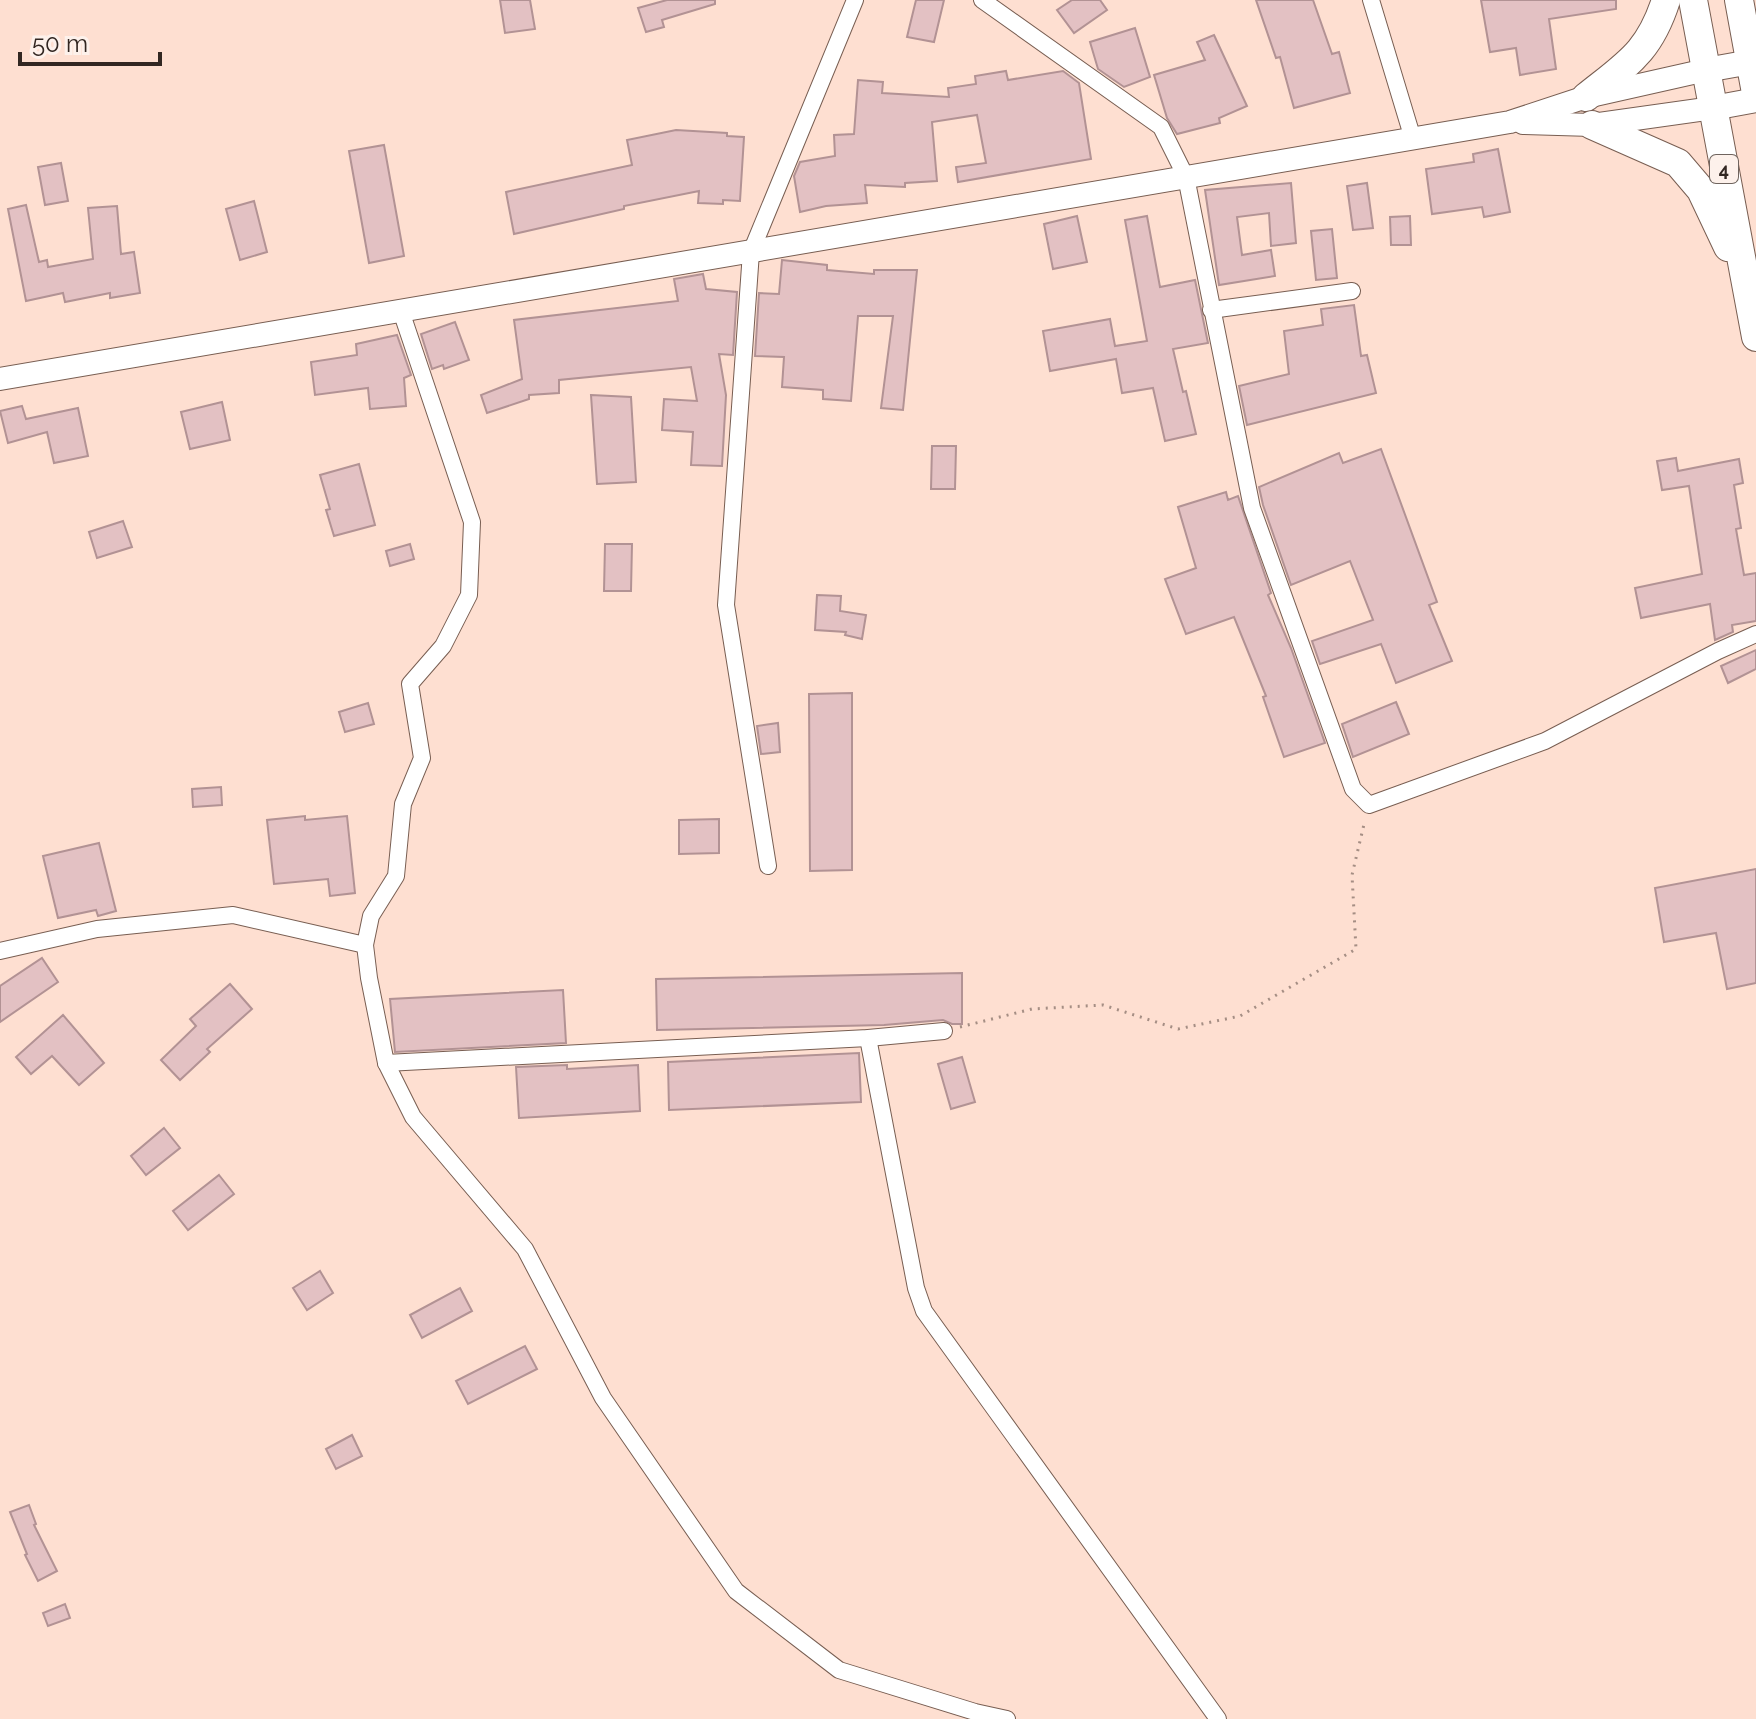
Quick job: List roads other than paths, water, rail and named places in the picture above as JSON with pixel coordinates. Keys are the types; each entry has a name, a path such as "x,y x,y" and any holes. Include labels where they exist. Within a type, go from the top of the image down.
{"highway":[{"path":"1586,97 1639,56 1666,0"},
{"name":"4","path":"1693,0 1756,337"},
{"path":"1739,0 1753,62 1756,93"},
{"path":"1592,125 1678,163 1701,190 1745,284"}],"main road":[{"path":"1706,70 1753,62"},
{"path":"1713,108 1756,100"}],"street":[{"path":"768,866 726,605 751,252 855,0"},
{"path":"982,0 1161,127 1186,177 1252,508 1353,789 1369,805 1545,741 1756,634"},
{"path":"1371,0 1413,139"},
{"path":"0,379 1510,122 1586,97 1706,70"},
{"path":"1510,122 1592,125 1713,108"},
{"path":"1211,310 1352,291"},
{"path":"401,311 472,522 469,595 443,646 410,684 422,758 403,804 396,876 371,916 365,945 386,1063 413,1117 525,1249 603,1398 736,1591 839,1670 1007,1719"},
{"path":"0,951 97,929 233,915 365,945"},
{"path":"386,1063 868,1038 944,1031"},
{"path":"868,1038 916,1288 924,1311 1218,1719"}]}
